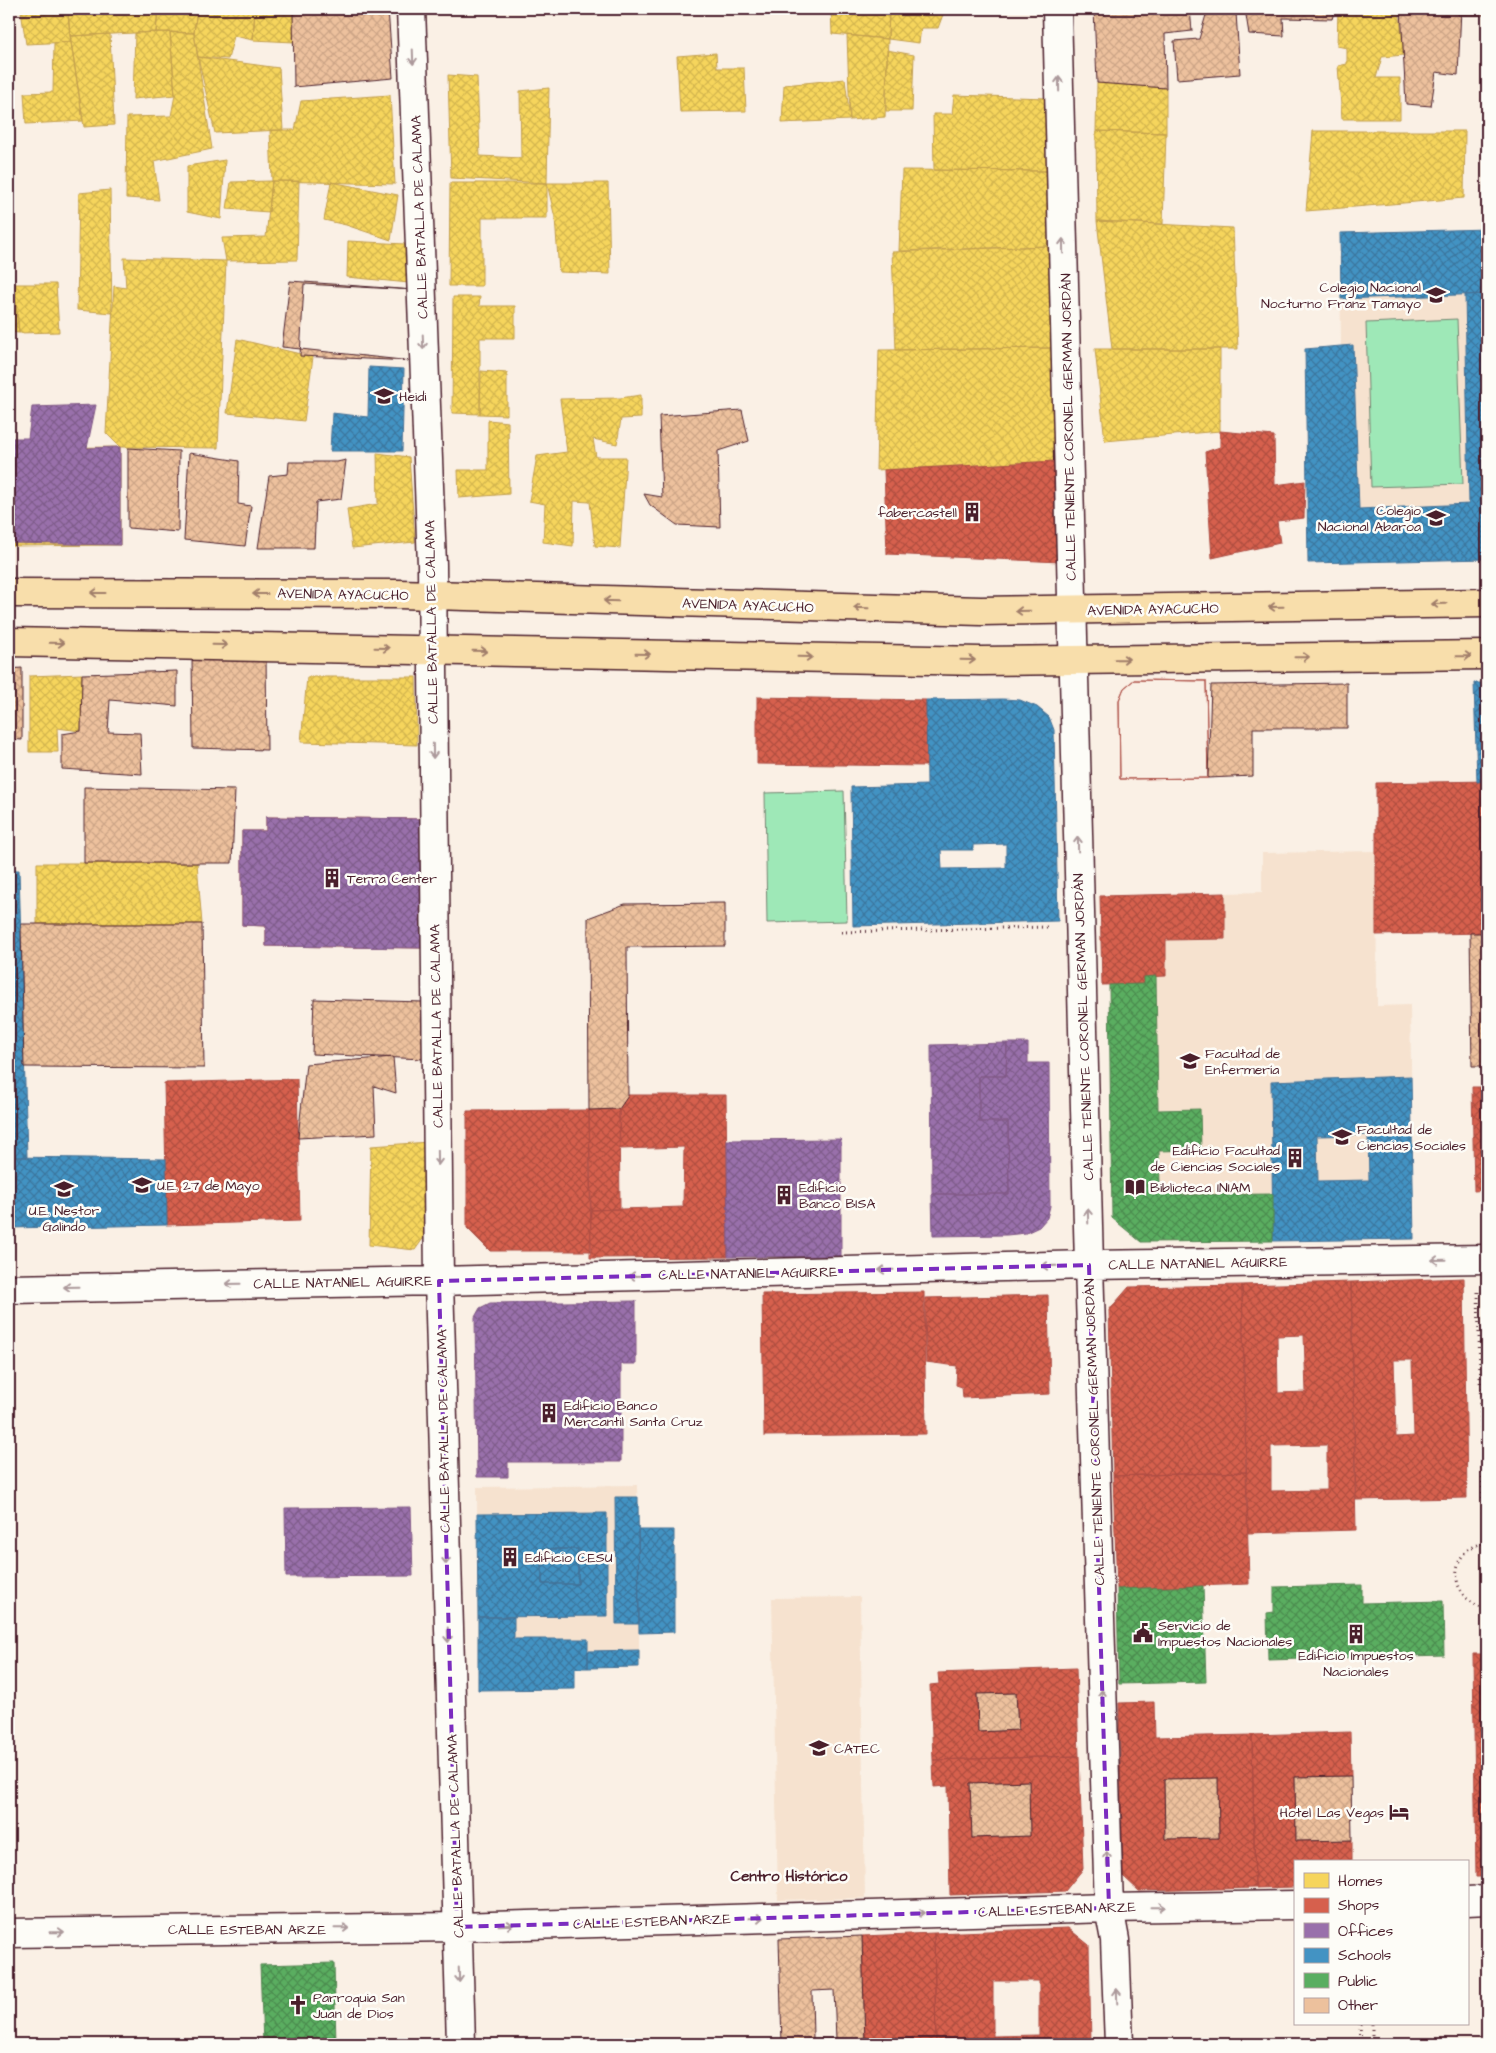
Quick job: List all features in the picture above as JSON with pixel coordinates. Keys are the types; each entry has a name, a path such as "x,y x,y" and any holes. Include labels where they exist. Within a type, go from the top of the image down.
{"main road":[{"name":"AVENIDA AYACUCHO","path":"9,593 432,596 980,611 1487,603"},
{"path":"9,642 981,661 1487,655"}],"street":[{"name":"CALLE BATALLA DE CALAMA","path":"411,9 432,596 439,1281 461,2044"},
{"name":"CALLE TENIENTE CORONEL GERMAN JORDÁN","path":"1058,9 1089,1265 1109,1908 1115,1940 1119,2044"},
{"name":"CALLE NATANIEL AGUIRRE","path":"9,1288 439,1281 1089,1265 1482,1259"},
{"path":"1468,1901 1487,1900"},
{"name":"CALLE ESTEBAN ARZE","path":"9,1933 457,1927 1109,1908 1294,1905"}],"path":[{"path":"841,932 1080,926"},
{"path":"1482,1259 1482,1493 1486,1543 1473,1547 1464,1554 1458,1564 1456,1574 1457,1585 1469,1602 1478,1607 1487,1608"},
{"path":"1482,1493 1487,1493"},
{"path":"1360,2026 1361,2044"},
{"path":"1372,2026 1372,2044"}],"highlighted area":[{"path":"1089,1265 1109,1908 457,1927 439,1281"}],"shaded area":[{"path":"1487,229 1487,559 1308,563 1305,349 1341,346 1340,233"},
{"path":"1376,851 1377,1006 1410,1005 1414,1239 1141,1242 1112,1218 1109,985 1166,940 1225,939 1225,893 1262,892 1262,853"},
{"path":"637,1485 638,1530 674,1530 674,1632 639,1633 639,1667 575,1668 575,1689 478,1690 477,1487"},
{"name":"CATEC","path":"860,1597 865,1898 778,1900 772,1598"}],"green space":[{"path":"1457,319 1463,484 1371,487 1366,323"},
{"path":"844,791 847,921 767,923 765,793"}],"building: Homes":[{"path":"105,9 158,9 156,32 70,36 68,13"},
{"path":"158,9 197,9 194,33 156,32"},
{"path":"197,9 255,9 253,40 234,36 228,59 198,57 194,33"},
{"path":"255,9 293,9 294,42 253,40"},
{"path":"831,9 889,9 888,39 832,34"},
{"path":"889,9 945,9 938,28 921,28 919,43 888,39"},
{"path":"1338,9 1399,9 1404,55 1382,57 1376,78 1400,78 1400,119 1342,119 1338,66 1347,64 1347,48 1337,46"},
{"path":"21,11 68,13 71,42 26,44"},
{"path":"170,32 175,95 133,99 135,33"},
{"path":"170,32 194,33 212,149 154,161 159,200 126,198 127,117 171,116 175,95"},
{"path":"110,34 114,125 84,127 70,36"},
{"path":"847,35 888,39 885,117 850,120"},
{"path":"71,42 83,121 26,124 24,93 53,92 54,43"},
{"path":"887,50 914,55 912,111 886,111"},
{"path":"716,53 717,68 744,68 746,111 680,112 677,56"},
{"path":"198,57 279,68 283,130 215,133"},
{"path":"448,75 477,77 480,156 521,158 520,91 549,88 547,183 451,178"},
{"path":"845,79 850,120 782,123 784,85"},
{"path":"1097,83 1166,88 1166,133 1096,131"},
{"path":"390,95 395,184 272,181 270,130 295,130 301,101"},
{"path":"954,95 1046,98 1048,171 934,170 933,114 952,114"},
{"path":"1096,131 1166,133 1163,224 1097,221"},
{"path":"1313,131 1465,131 1464,198 1306,211"},
{"path":"225,160 221,219 187,212 187,166"},
{"path":"902,170 1048,171 1048,246 899,251"},
{"path":"272,181 299,181 297,260 226,261 222,238 266,237"},
{"path":"272,181 269,212 227,209 231,182"},
{"path":"331,182 398,195 391,240 346,225 324,220"},
{"path":"450,183 547,183 547,218 482,218 482,286 449,286"},
{"path":"547,183 608,183 610,274 559,272 555,218"},
{"path":"110,190 112,313 77,310 79,193"},
{"path":"1097,221 1233,228 1238,349 1112,349"},
{"path":"348,241 405,244 409,283 347,277"},
{"path":"1048,246 1052,348 896,350 892,252"},
{"path":"124,258 226,261 218,448 120,447 106,433 114,286 126,288"},
{"path":"14,284 56,284 59,332 19,333"},
{"path":"14,284 19,333 9,332 9,285"},
{"path":"453,297 480,297 479,306 515,306 515,338 480,338 480,414 452,413"},
{"path":"237,339 313,357 304,421 227,413"},
{"path":"1052,348 1056,461 876,470 879,350"},
{"path":"1095,349 1220,349 1220,431 1105,441"},
{"path":"481,371 507,373 507,415 480,414"},
{"path":"641,395 641,418 621,419 617,444 593,439 596,457 626,457 620,548 595,546 590,502 574,501 573,546 543,542 545,504 529,501 537,456 567,452 560,399 620,398"},
{"path":"488,420 508,422 509,494 459,498 458,470 488,470"},
{"path":"120,447 120,545 10,546 9,448"},
{"path":"377,453 409,457 415,542 352,548 347,509 378,504"},
{"path":"82,674 81,731 57,728 58,752 29,752 29,676"},
{"path":"307,677 416,677 417,745 301,742"},
{"path":"37,863 197,863 202,924 37,924"},
{"path":"429,1142 432,1226 415,1250 369,1245 371,1146"}],"building: Shops":[{"path":"1220,431 1274,436 1275,485 1305,481 1304,518 1277,521 1280,543 1212,558 1205,452 1220,447"},
{"name":"fabercastell","path":"1056,461 1060,562 887,554 884,470"},
{"path":"1134,680 1206,681 1208,778 1120,779 1119,700 1124,688"},
{"path":"1134,680 1206,681 1208,778 1120,779 1119,700 1124,688"},
{"path":"757,697 926,700 927,766 757,764"},
{"path":"1487,781 1487,933 1376,935 1376,783"},
{"name":"Terra Center","path":"266,817 421,819 421,948 266,946 266,926 242,925 242,831 266,831"},
{"path":"1225,893 1225,939 1166,940 1166,976 1144,977 1144,984 1102,985 1100,896"},
{"path":"297,1079 300,1221 167,1225 164,1083"},
{"path":"1472,1087 1487,1087 1487,1190 1474,1191"},
{"path":"628,1095 726,1095 728,1257 590,1258 591,1210 683,1207 684,1147 620,1149 619,1109"},
{"path":"619,1109 620,1209 591,1210 589,1110"},
{"path":"589,1110 591,1251 490,1251 467,1228 467,1111"},
{"path":"1464,1278 1467,1498 1356,1500 1351,1282","holes":["1394,1360 1412,1360 1414,1436 1396,1437"]},
{"path":"1351,1282 1356,1530 1248,1533 1242,1285","holes":["1304,1335 1306,1392 1278,1393 1277,1336","1327,1445 1327,1490 1271,1491 1271,1446"]},
{"path":"1242,1285 1246,1472 1113,1476 1109,1310 1129,1287"},
{"path":"924,1292 926,1434 764,1436 762,1294"},
{"path":"1048,1295 1050,1394 963,1398 962,1387 956,1385 957,1366 926,1362 925,1298"},
{"path":"1246,1472 1249,1584 1117,1589 1113,1476"},
{"path":"1473,1654 1487,1654 1487,1877 1476,1877"},
{"path":"1076,1668 1079,1756 933,1760 930,1685 939,1684 938,1673","holes":["1016,1693 1018,1730 978,1732 977,1694"]},
{"path":"1154,1702 1155,1737 1252,1735 1255,1888 1139,1891 1123,1876 1119,1703","holes":["1218,1778 1219,1838 1165,1839 1164,1779"]},
{"path":"1350,1732 1351,1776 1295,1777 1296,1841 1352,1840 1352,1860 1294,1860 1294,1887 1255,1888 1252,1735"},
{"path":"1079,1756 1083,1869 1065,1891 950,1895 948,1786 934,1787 933,1760","holes":["1029,1781 1030,1836 972,1838 970,1783"]},
{"path":"1068,1928 1089,1945 1091,2044 936,2044 934,1933","holes":["993,1981 1039,1981 1039,2035 993,2036"]},
{"path":"934,1933 936,2044 865,2044 862,1936"}],"building: Offices":[{"path":"96,405 87,448 120,447 120,545 9,543 9,438 28,438 32,407"},
{"name":"Terra Center","path":"266,817 421,819 421,948 266,946 266,926 242,925 242,831 266,831"},
{"path":"1007,1043 1028,1043 1028,1063 1049,1063 1050,1206 1047,1218 1039,1227 1026,1233 933,1236 932,1194 1009,1194 1008,1122 979,1122 979,1076 1006,1076"},
{"path":"1007,1043 1006,1076 979,1076 979,1122 1008,1122 1009,1194 932,1194 931,1045"},
{"name":"Edificio Banco BISA","path":"841,1139 841,1256 728,1257 727,1140"},
{"name":"Edificio Banco Mercantil Santa Cruz","path":"636,1301 636,1364 621,1364 621,1462 508,1462 508,1477 477,1477 475,1317 480,1308 490,1303"},
{"path":"411,1507 413,1576 286,1577 285,1508"}],"building: Schools":[{"path":"1487,229 1487,294 1341,299 1340,233"},
{"path":"1487,294 1487,559 1308,563 1305,349 1353,345 1359,509 1469,504 1465,295"},
{"path":"369,367 404,369 402,451 330,451 332,413 368,417"},
{"path":"1474,683 1487,683 1487,781 1477,782"},
{"path":"926,700 1020,700 1037,707 1049,717 1054,730 1058,921 853,926 851,787 927,785","holes":["1006,844 1006,868 942,869 941,850 973,850 973,845"]},
{"path":"9,870 19,870 27,1157 9,1157"},
{"name":"Edificio Facultad de Ciencias Sociales","path":"1411,1076 1414,1239 1273,1241 1271,1081","holes":["1368,1135 1369,1180 1318,1181 1317,1136"]},
{"path":"9,1157 166,1159 167,1225 9,1228"},
{"path":"615,1497 638,1497 639,1624 616,1624"},
{"name":"Edificio CESU","path":"607,1513 607,1616 478,1617 477,1514","holes":["542,1549 578,1549 578,1584 542,1584"]},
{"path":"638,1530 674,1530 674,1632 639,1633"},
{"path":"542,1549 578,1549 578,1584 542,1584"},
{"path":"478,1617 514,1617 514,1639 588,1639 588,1668 575,1668 575,1689 478,1690"},
{"path":"639,1650 639,1667 588,1668 588,1651"}],"building: Public":[{"path":"1156,976 1158,1110 1200,1109 1201,1150 1159,1151 1160,1184 1172,1195 1273,1194 1273,1241 1141,1242 1112,1218 1109,985 1144,984 1144,977"},
{"name":"Edificio Impuestos Nacionales","path":"1362,1585 1362,1603 1443,1601 1444,1655 1268,1660 1267,1613 1274,1612 1274,1587"},
{"path":"1203,1586 1206,1682 1119,1684 1117,1589"},
{"name":"Parroquia San Juan de Dios","path":"334,1963 336,2044 263,2044 260,1965"}],"building: Other":[{"path":"293,9 388,9 393,78 294,87"},
{"path":"1094,9 1190,9 1192,31 1165,34 1166,88 1097,83"},
{"path":"1245,9 1335,9 1332,19 1283,18 1284,36 1249,34"},
{"path":"1401,9 1461,9 1458,75 1436,72 1431,106 1406,104"},
{"path":"1459,9 1487,9 1487,15 1458,15"},
{"path":"1236,13 1240,74 1177,79 1174,41 1199,39 1206,15"},
{"path":"290,281 414,290 411,361 282,347"},
{"path":"304,284 414,290 411,361 300,356"},
{"path":"742,410 749,441 718,451 720,527 677,525 650,505 644,494 662,497 659,416"},
{"path":"128,448 179,451 178,532 128,528"},
{"path":"189,453 239,461 238,504 251,506 245,546 184,540"},
{"path":"346,460 341,499 316,502 314,548 258,548 269,476 288,474 289,462 337,462"},
{"path":"192,656 266,656 267,750 193,748"},
{"path":"22,668 22,740 9,739 9,669"},
{"path":"177,671 177,706 110,700 108,732 140,733 142,774 62,769 62,734 81,731 82,674"},
{"path":"1347,683 1347,728 1253,728 1253,776 1208,778 1211,685"},
{"path":"84,787 235,790 232,863 84,863"},
{"path":"725,903 725,946 627,947 628,1096 619,1109 589,1110 588,918 625,904"},
{"path":"21,924 202,924 204,1068 24,1067"},
{"path":"1470,933 1487,933 1487,1066 1472,1066"},
{"path":"314,999 423,1002 423,1059 312,1054"},
{"path":"393,1057 396,1093 374,1086 376,1134 298,1138 306,1064"},
{"path":"1016,1693 1018,1730 978,1732 977,1694"},
{"path":"1351,1776 1352,1840 1296,1841 1295,1777"},
{"path":"1218,1778 1219,1838 1165,1839 1164,1779"},
{"path":"1029,1781 1030,1836 972,1838 970,1783"},
{"path":"862,1936 865,2044 782,2044 779,1939","holes":["834,1990 836,2039 813,2039 812,1991"]}],"place":[{"name":"Colegio Nacional Nocturno Franz Tamayo","path":"1436,295"},
{"name":"Heidi","path":"384,396"},
{"name":"fabercastell","path":"972,512"},
{"name":"Colegio Nacional Abaroa","path":"1436,518"},
{"name":"Terra Center","path":"332,878"},
{"name":"Facultad de Enfermería","path":"1190,1061"},
{"name":"Facultad de Ciencias Sociales","path":"1342,1137"},
{"name":"Edificio Facultad de Ciencias Sociales","path":"1295,1158"},
{"name":"U.E. 27 de Mayo","path":"142,1185"},
{"name":"Biblioteca INIAM","path":"1135,1187"},
{"name":"U.E. Nestor Galindo","path":"64,1189"},
{"name":"Edificio Banco BISA","path":"784,1195"},
{"name":"Edificio Banco Mercantil Santa Cruz","path":"549,1413"},
{"name":"Edificio CESU","path":"510,1557"},
{"name":"Servicio de Impuestos Nacionales","path":"1143,1633"},
{"name":"Edificio Impuestos Nacionales","path":"1356,1634"},
{"name":"CATEC","path":"819,1748"},
{"name":"Hotel Las Vegas","path":"1399,1812"},
{"name":"Parroquia San Juan de Dios","path":"298,2005"}],"district":[{"name":"Centro Histórico","path":"789,1876"}]}
